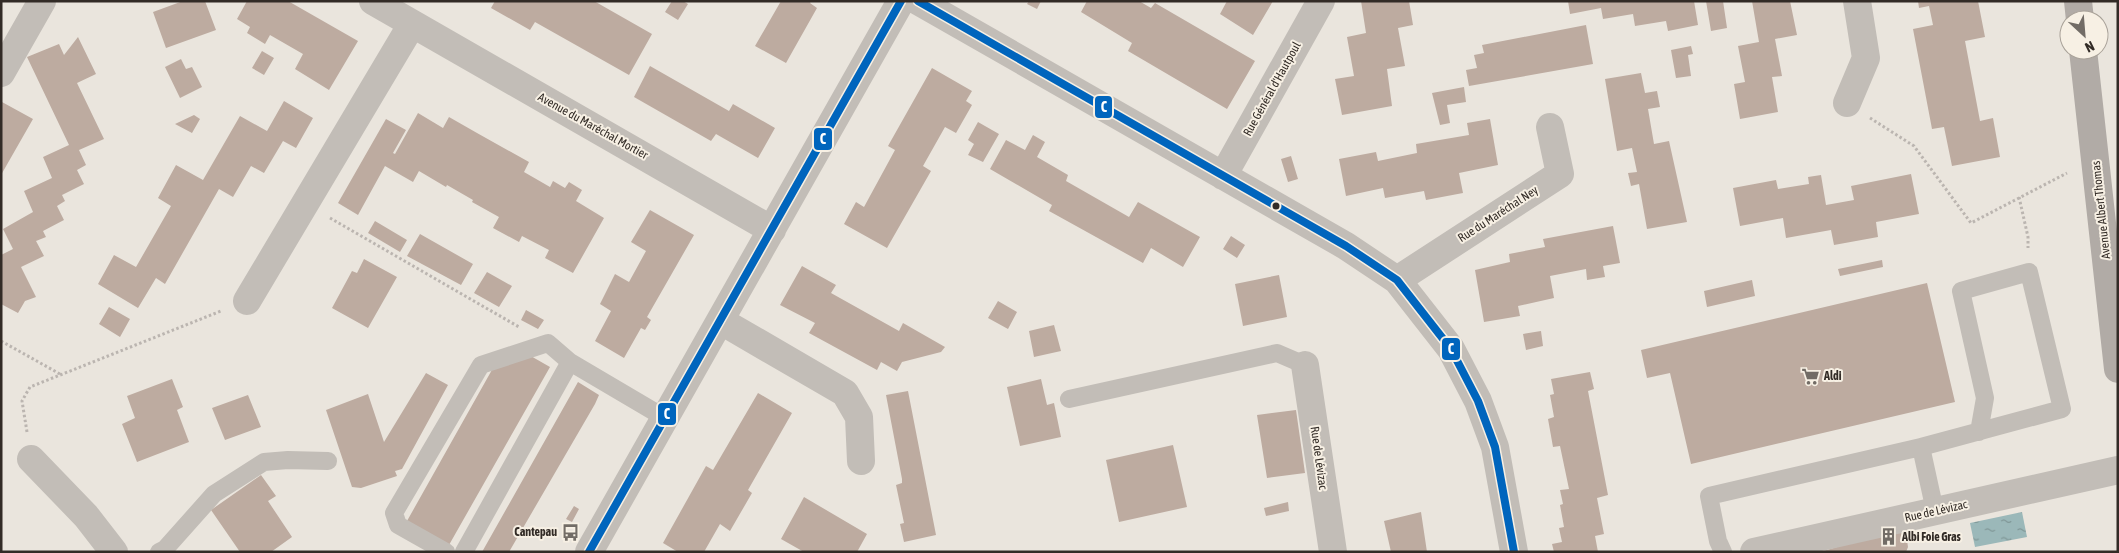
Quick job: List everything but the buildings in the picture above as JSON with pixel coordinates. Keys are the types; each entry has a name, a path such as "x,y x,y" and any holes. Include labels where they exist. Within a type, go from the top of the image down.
{"main road":[{"name":"Avenue Albert Thomas","path":"2084,60 2118,369"}],"street":[{"path":"1,73 42,1"},
{"name":"Avenue du Maréchal Mortier","path":"373,1 772,230"},
{"path":"589,552 902,1"},
{"path":"918,1 1346,246 1397,280 1451,349 1478,401 1495,447 1514,552"},
{"name":"Rue Général d'Hautpoul","path":"1223,176 1321,1"},
{"path":"1848,103 1866,58 1858,1"},
{"path":"247,301 412,24"},
{"name":"Rue du Maréchal Ney","path":"1397,280 1560,174 1550,127"},
{"path":"721,322 845,393 859,417 860,461"},
{"name":"Rue de Lévizac","path":"1305,365 1332,552"},
{"path":"30,459 86,516 114,552"},
{"name":"Rue de Lévizac","path":"1754,552 2118,470"}],"lane":[{"path":"1723,552 1718,541 1709,496 1921,447 1979,432 2062,409 2029,272 1961,292 1985,398 1979,432"},
{"path":"446,552 398,525 394,513 481,364 548,343 570,362 665,418"},
{"path":"1069,399 1277,353 1305,365"},
{"path":"464,552 570,362"},
{"path":"1921,447 1936,511"},
{"path":"160,552 165,549 214,494 264,462 288,460 328,461"}],"path":[{"path":"1848,103 1914,146 1971,224 2058,177 2096,163"},
{"path":"2018,198 2028,237 2029,272"},
{"path":"305,204 548,343"},
{"path":"30,459 22,400 30,387 247,301"},
{"path":"1,341 61,374"}],"water":[{"path":"2022,512 2027,537 1975,547 1970,523"}],"transit line":[{"name":"C","path":"589,552 901,1"},
{"name":"C","path":"918,1 1346,246 1397,280 1451,349 1478,401 1495,447 1514,552"}],"place":[{"name":"Aldi","path":"1810,376"},
{"name":"Cantepau","path":"571,532"},
{"name":"Albi Foie Gras","path":"1888,537"}]}
